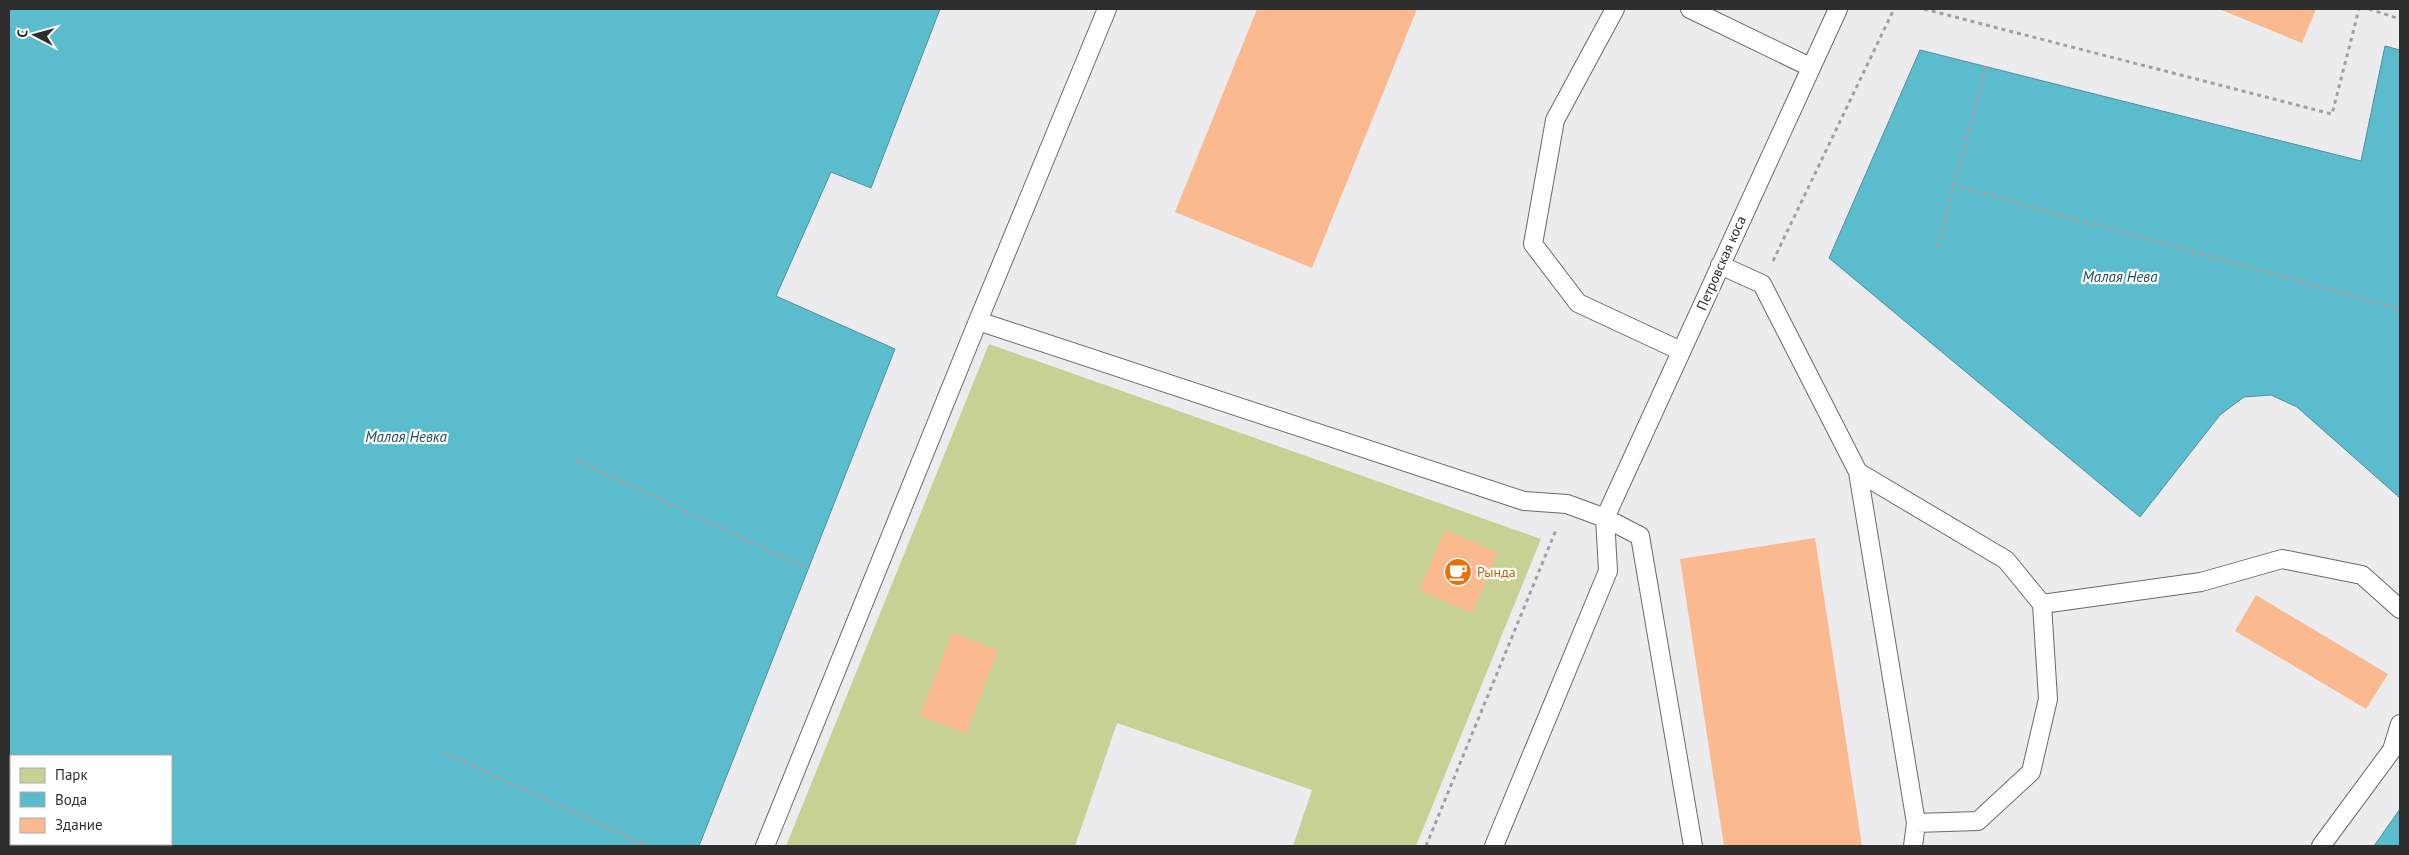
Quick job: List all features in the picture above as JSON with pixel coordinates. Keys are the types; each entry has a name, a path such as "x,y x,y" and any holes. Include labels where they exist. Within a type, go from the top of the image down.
{"lane":[{"path":"765,846 1107,9"},
{"path":"1616,9 1555,120 1533,244 1578,302 1681,351"},
{"path":"1690,9 1810,67"},
{"name":"Петровская коса","path":"1604,518 1838,9"},
{"path":"1720,265 1762,284 1858,472 1916,823 1913,846"},
{"path":"978,322 1524,501 1567,504 1604,518 1640,536 1693,846"},
{"path":"1858,472 2006,560 2042,604 2048,699 2031,772 1978,821 1916,823"},
{"path":"1494,846 1608,571 1604,518"},
{"path":"2042,604 2201,582 2282,559 2362,575 2400,609"},
{"path":"2321,846 2392,750 2400,724"}],"path":[{"path":"1762,284 1894,9"},
{"path":"1924,9 2332,114 2360,9"},
{"path":"2369,9 2400,19"},
{"path":"1937,248 1986,66"},
{"path":"1953,185 2400,309"},
{"path":"576,460 809,569"},
{"path":"1426,846 1567,504"},
{"path":"443,752 648,846"}],"green space":[{"path":"989,344 1541,539 1416,846 1293,846 1312,790 1117,723 1075,846 786,846"}],"water":[{"name":"Малая Невка","path":"9,9 940,9 871,188 831,172 776,296 895,349 699,846 9,846"},
{"name":"Малая Нева","path":"2385,46 2400,50 2400,498 2297,407 2271,395 2244,397 2220,415 2140,517 1829,258 1920,50 2361,161"},
{"path":"2400,809 2400,846 2374,846"}],"building":[{"path":"1257,9 1417,9 1312,268 1175,212"},
{"path":"2219,9 2316,9 2302,43"},
{"name":"Рында","path":"1445,530 1498,553 1472,613 1419,590"},
{"path":"1815,538 1862,846 1724,846 1680,559"},
{"path":"2256,595 2388,674 2366,709 2235,631"},
{"path":"952,633 998,650 966,733 920,716"}],"place":[{"name":"Рында","path":"1458,572"}]}
